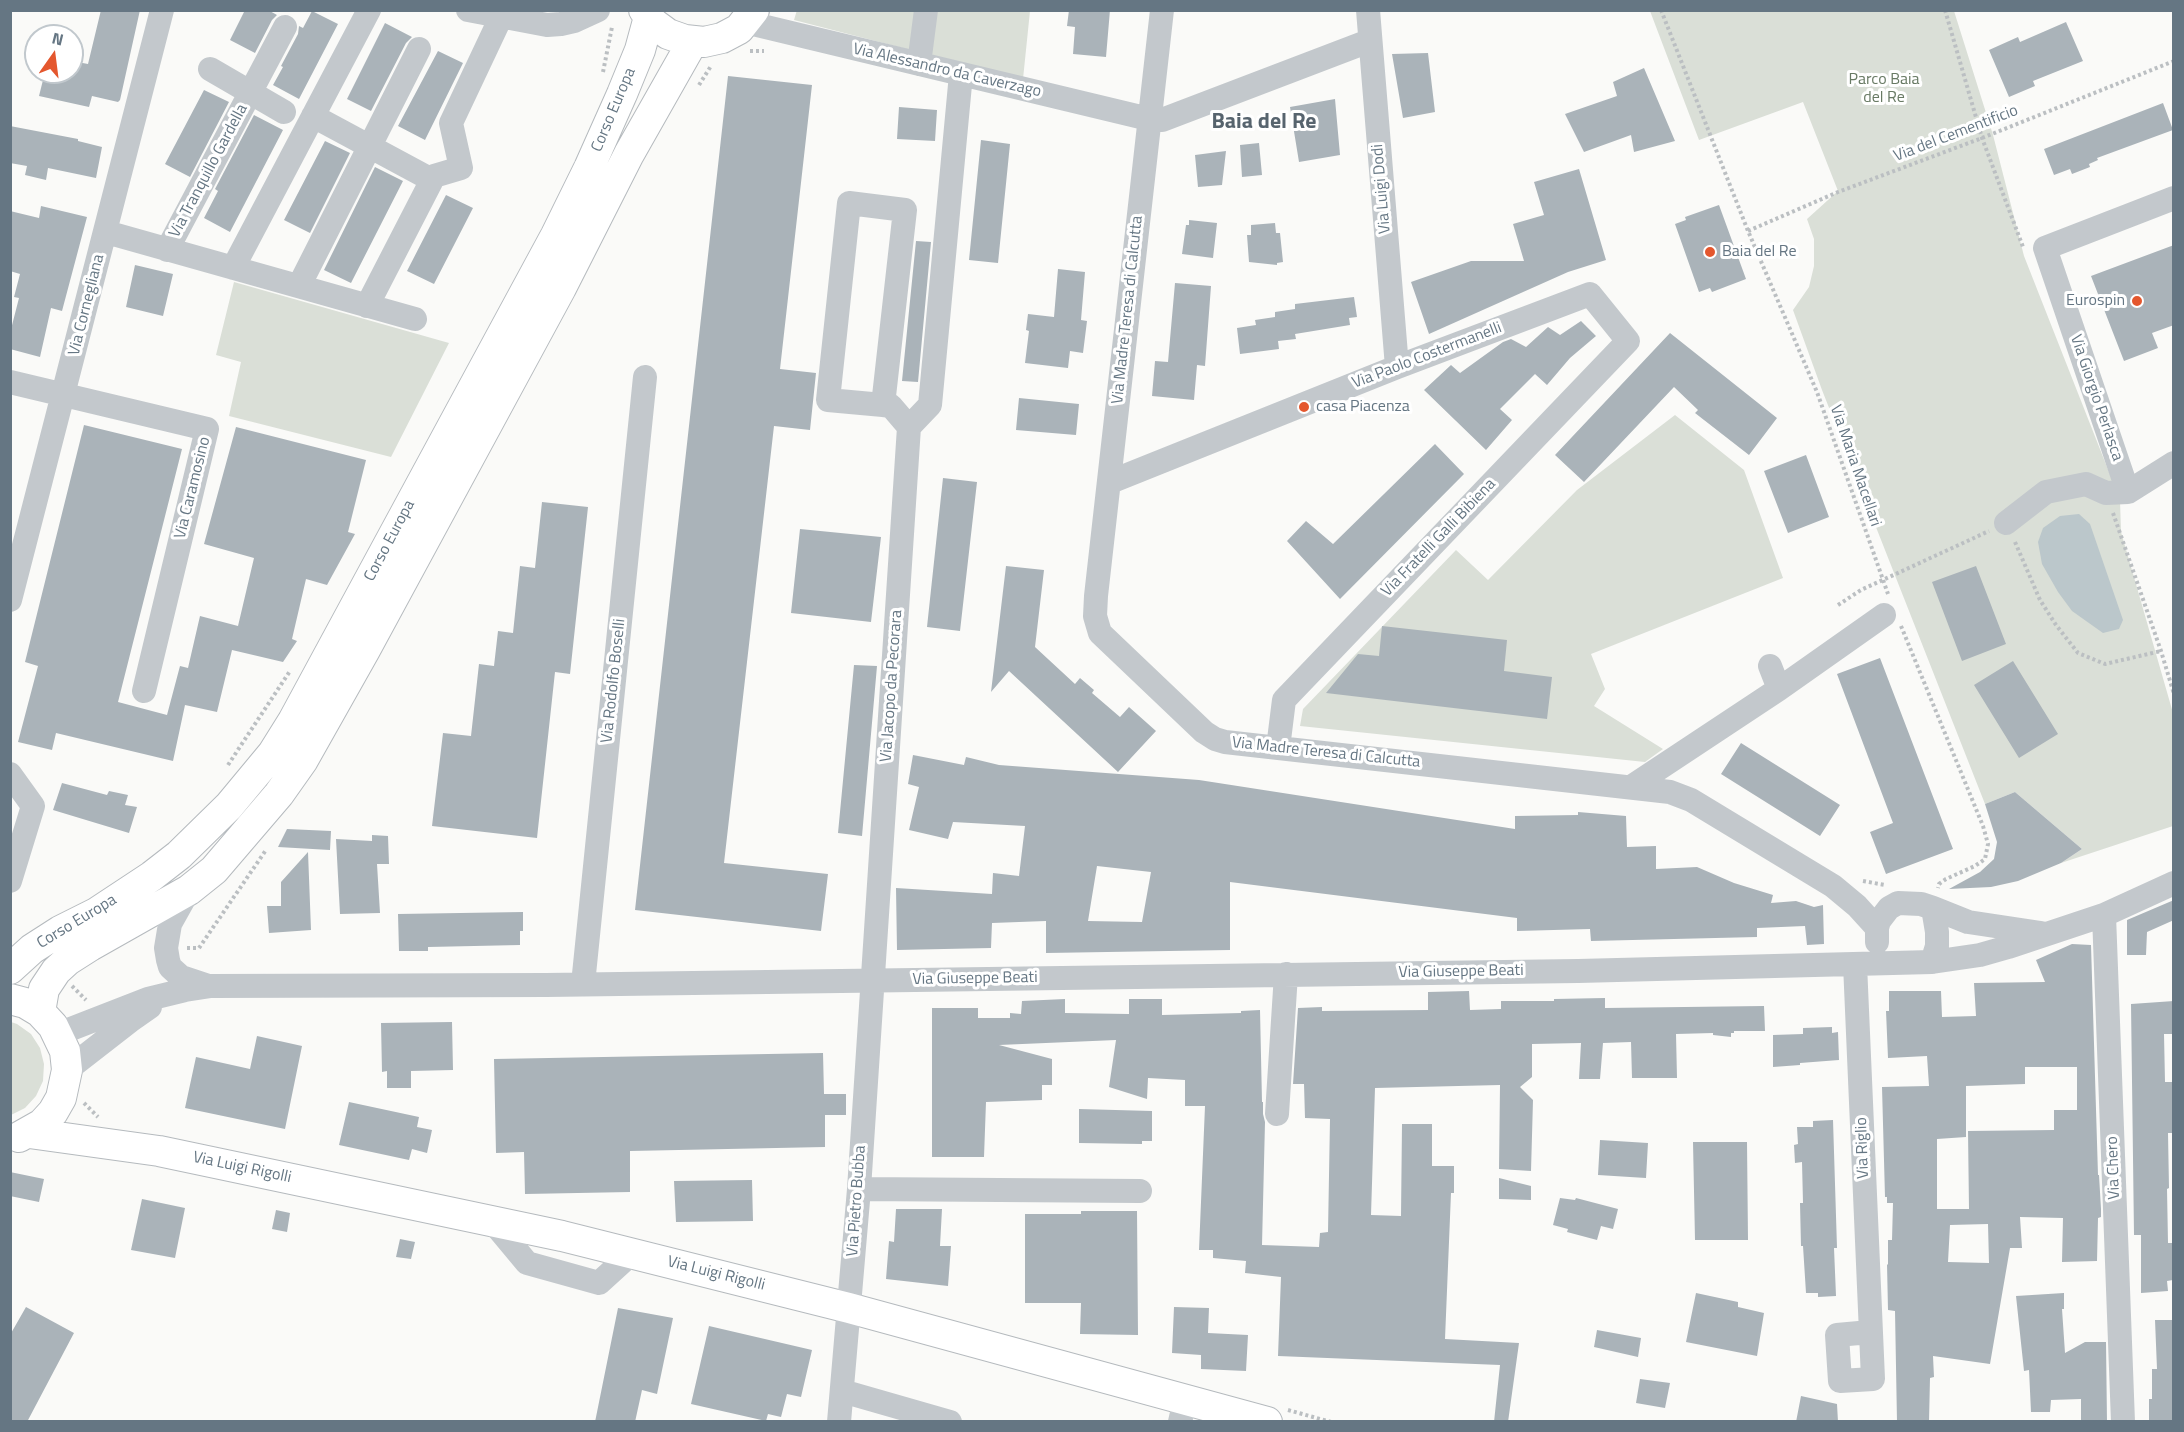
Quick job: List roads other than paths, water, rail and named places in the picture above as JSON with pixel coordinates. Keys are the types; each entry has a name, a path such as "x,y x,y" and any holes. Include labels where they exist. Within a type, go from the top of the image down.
{"main road":[{"name":"Corso Europa","path":"647,14 668,34 684,40 704,42 722,38 739,28 750,16"},
{"name":"Corso Europa","path":"10,969 32,949 60,931 96,913 179,855 229,806 273,753 293,721 556,235 622,94 640,50 647,14"},
{"name":"Corso Europa","path":"49,1023 44,989 48,981 68,960 189,890 214,870 279,794 317,736 561,288 629,154 693,41"},
{"path":"10,999 24,1003 49,1023 65,1052 64,1084 53,1112 42,1124 20,1136"},
{"name":"Via Luigi Rigolli","path":"64,1084 76,1115 99,1131 159,1150 632,1253 849,1308 1196,1412 1268,1422"},
{"name":"Via Luigi Rigolli","path":"20,1136 159,1150"}],"street":[{"name":"Via Cornegliana","path":"10,600 162,10"},
{"path":"233,268 369,10"},
{"path":"468,10 547,25 605,17"},
{"path":"919,64 926,10"},
{"name":"Via Madre Teresa di Calcutta","path":"1162,10 1095,616 1100,633 1204,732 1225,742 1670,792 1691,800 1833,886 1857,906 1876,928"},
{"name":"Via Luigi Dodi","path":"1368,10 1397,367"},
{"name":"Via Alessandro da Caverzago","path":"750,16 919,64 1149,119"},
{"path":"367,306 434,176 461,168 451,123 501,17"},
{"name":"Via Tranquillo Gardella","path":"167,250 285,27"},
{"path":"1149,119 1169,118 1369,41"},
{"path":"299,286 419,49"},
{"name":"Via Tranquillo Gardella","path":"210,69 284,112"},
{"path":"883,405 905,210 849,203 828,400 891,406 909,427 930,405 961,74"},
{"path":"313,116 432,180"},
{"name":"Via Giorgio Perlasca","path":"2128,492 2045,248 2174,198"},
{"name":"Via Tranquillo Gardella","path":"106,232 415,319"},
{"name":"Via Paolo Costermanelli","path":"1110,483 1397,367 1590,294 1628,341"},
{"name":"Via Fratelli Galli Bibiena","path":"1278,748 1284,700 1628,341"},
{"name":"Via Rodolfo Boselli","path":"583,984 645,377"},
{"path":"10,382 64,395"},
{"name":"Via Caramosino","path":"64,395 207,429 144,691"},
{"name":"Via Jacopo da Pecorara","path":"873,980 909,427"},
{"path":"2006,523 2046,492 2086,484 2106,493 2128,492 2174,463"},
{"path":"1631,787 1892,613"},
{"path":"1770,666 1779,689"},
{"path":"10,774 33,806 10,881"},
{"name":"Via Giuseppe Beati","path":"873,980 1286,975 1932,962 1980,954 2047,934 2104,915 2174,882"},
{"name":"Via Madre Teresa di Calcutta","path":"1833,886 1898,903 1912,902 1933,908"},
{"name":"Corso Europa","path":"189,890 170,924 165,948 170,967 181,977 211,986"},
{"path":"1866,963 1882,915 1898,903"},
{"path":"1932,962 1937,940 1933,908"},
{"name":"Via Giuseppe Beati","path":"1933,908 1968,922 2047,934"},
{"name":"Via Chero","path":"2104,915 2123,1422"},
{"name":"Via Riglio","path":"1866,963 1870,1332"},
{"path":"1277,1114 1286,975"},
{"path":"49,1023 211,986 873,980"},
{"name":"Via Pietro Bubba","path":"839,1422 859,1189 873,980"},
{"path":"64,1084 130,1021 170,994"},
{"path":"859,1189 1140,1191"},
{"path":"842,1391 950,1422"}],"place":[{"name":"Baia del Re","path":"1710,252"},
{"name":"Eurospin","path":"2137,301"},
{"name":"casa Piacenza","path":"1304,407"}],"district":[{"name":"Baia del Re","path":"1264,123"}],"park label":[{"name":"Parco Baia del Re","path":"1884,89"}]}
